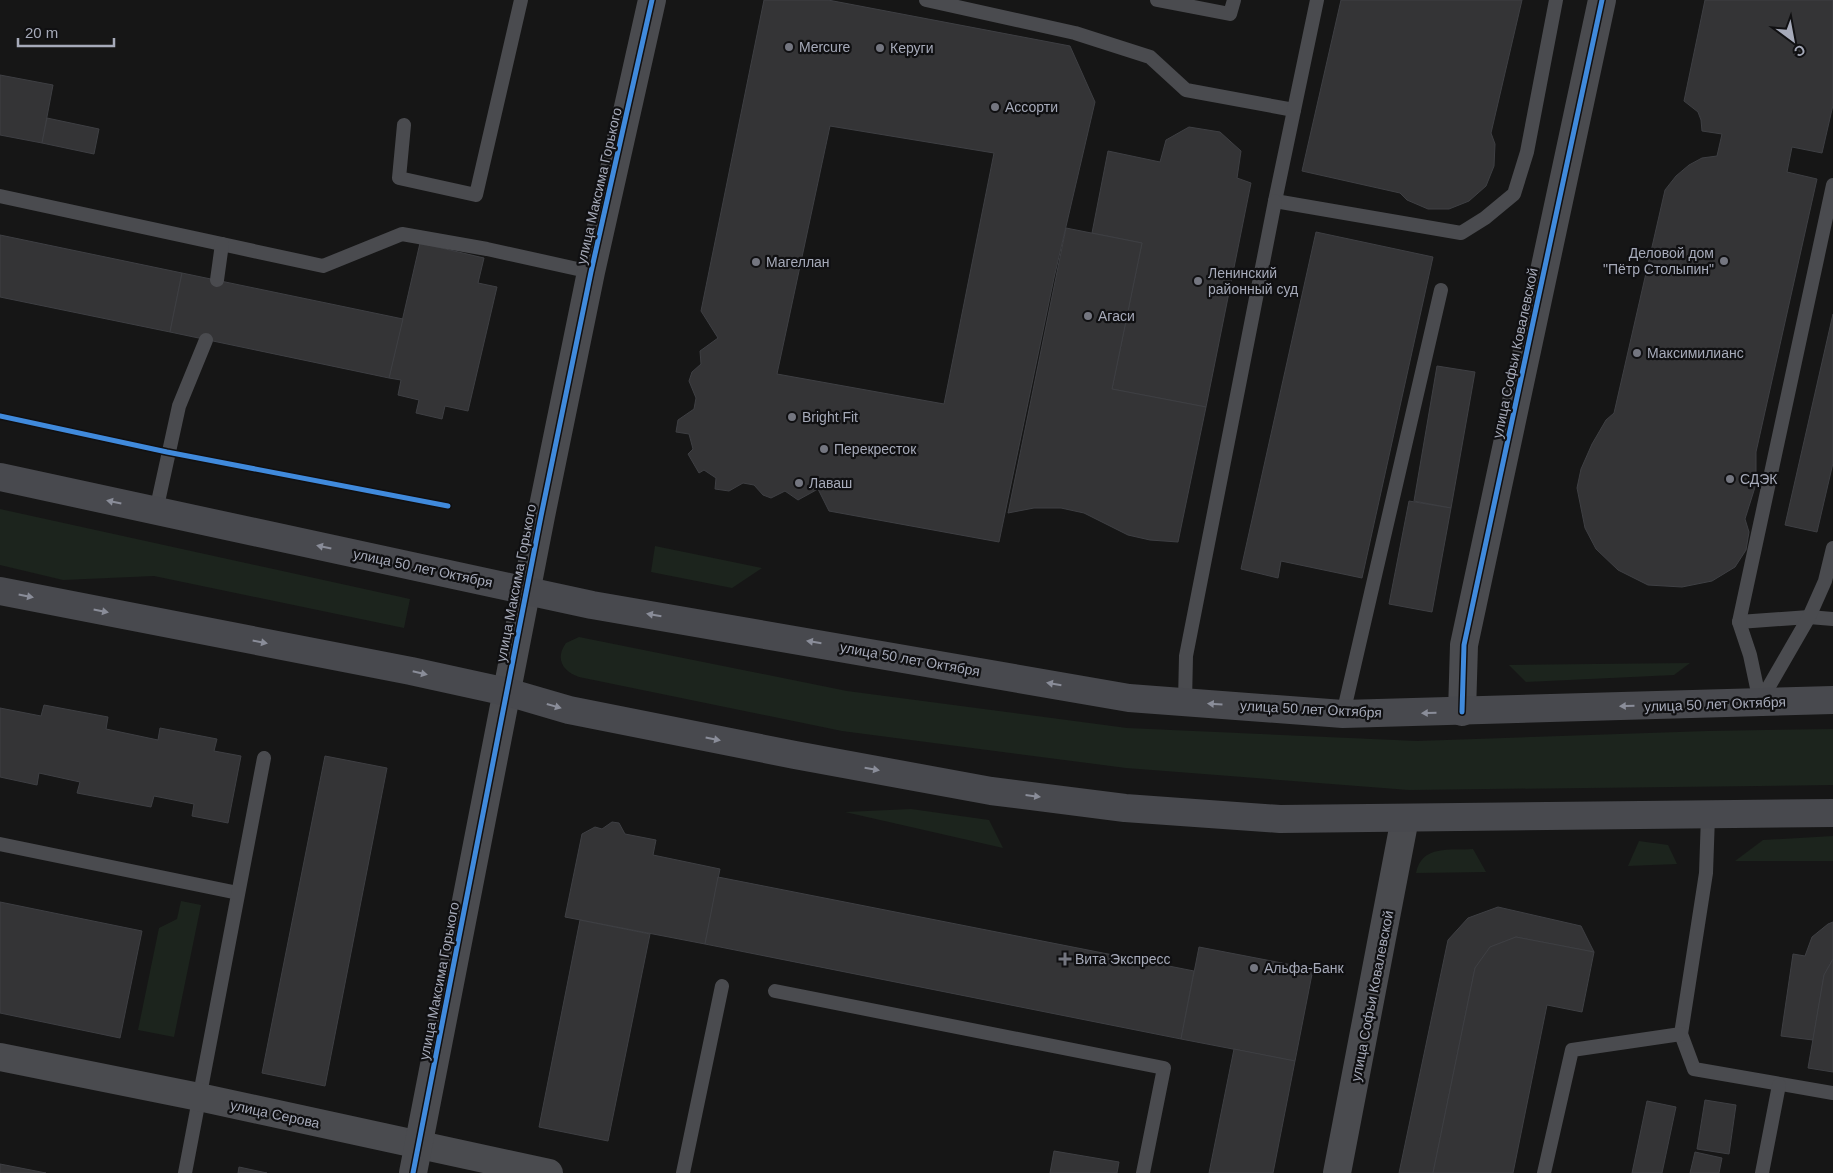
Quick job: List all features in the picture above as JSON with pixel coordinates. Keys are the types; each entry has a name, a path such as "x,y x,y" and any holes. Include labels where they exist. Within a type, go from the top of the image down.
{"main road":[{"name":"улица 50 лет Октября","path":"0,477 592,605 1129,698 1343,714 1833,700"},
{"path":"0,591 411,671 507,692 569,710 991,791 1125,808 1271,818 1708,816 1833,813"}],"street":[{"name":"улица Максима Горького","path":"413,1173 526,591 591,272 652,0"},
{"name":"улица Софьи Ковалевской","path":"1462,712 1464,646 1602,0"},
{"name":"улица Софьи Ковалевской","path":"1337,1173 1405,818"},
{"name":"улица Серова","path":"0,1057 549,1173"}],"lane":[{"path":"404,125 399,178 476,195 521,0"},
{"path":"926,0 1075,33 1150,57 1186,90 1294,110"},
{"path":"1157,0 1230,14 1234,0"},
{"path":"1186,702 1186,656 1316,0"},
{"path":"1275,201 1460,233 1486,218 1514,194 1528,152 1556,0"},
{"path":"1760,702 1750,655 1739,622 1833,185"},
{"path":"0,196 323,266 402,234 487,249 591,272"},
{"path":"217,280 222,244"},
{"path":"1343,714 1441,290"},
{"path":"156,511 179,406 206,340"},
{"path":"1760,702 1809,617 1825,581 1833,548"},
{"path":"1739,622 1809,617 1833,619"},
{"path":"185,1173 264,758"},
{"path":"1708,816 1706,873 1681,1034 1694,1069 1833,1093"},
{"path":"0,844 238,893"},
{"path":"683,1173 722,986"},
{"path":"775,991 1164,1068 1143,1173"},
{"path":"1544,1173 1572,1050 1681,1034"},
{"path":"1762,1173 1779,1085"}],"shaded area":[{"path":"0,509 410,599 404,628 154,576 63,580 0,565"},
{"path":"655,546 762,568 732,588 651,572"},
{"path":"579,637 847,691 1127,728 1417,741 1707,731 1833,729 1833,785 1409,790 1126,768 842,731 579,677 565,668 562,663 561,654 566,643"},
{"path":"1690,663 1674,675 1526,682 1509,665"},
{"path":"911,809 989,820 1003,848 845,812"},
{"path":"1833,836 1833,861 1735,861 1763,840"},
{"path":"1639,841 1668,845 1677,864 1628,866"},
{"path":"1473,849 1486,872 1416,873 1424,857 1431,853 1446,850"},
{"path":"181,901 201,905 174,1037 138,1030 159,928 177,919"}],"building":[{"name":"Магеллан","path":"764,0 828,0 1070,46 1095,102 1054,278 999,542 829,511 818,489 798,500 785,491 771,498 763,495 754,485 743,483 729,491 715,489 716,478 704,470 699,473 688,454 693,449 689,434 676,432 678,420 694,409 696,398 689,381 692,372 701,364 700,351 718,338 701,311","holes":["830,126 994,153 944,404 777,374"]},
{"path":"1341,0 1522,0 1491,133 1495,144 1494,166 1486,186 1469,201 1449,209 1428,209 1407,200 1400,193 1302,171"},
{"name":"Деловой дом \"Пётр Столыпин\"","path":"1705,0 1833,0 1833,105 1822,153 1792,147 1787,172 1817,179 1756,452 1756,484 1745,519 1749,532 1746,550 1735,567 1712,581 1682,587 1648,585 1618,570 1596,549 1585,528 1577,488 1581,469 1592,444 1606,420 1614,413 1665,190 1676,176 1689,165 1702,158 1717,156 1722,134 1702,131 1698,112 1684,101"},
{"path":"0,75 53,85 42,143 0,135"},
{"path":"47,118 99,129 94,154 42,143"},
{"path":"1189,127 1220,132 1241,151 1237,178 1251,183 1206,407 1112,389 1142,243 1092,233 1108,151 1160,162 1166,140"},
{"name":"Агаси","path":"1066,228 1142,243 1112,389 1206,407 1178,542 1150,540 1128,535 1084,513 1061,508 1034,508 1008,513"},
{"path":"1316,232 1433,257 1362,578 1281,561 1278,578 1241,569"},
{"path":"0,235 182,273 170,332 0,297"},
{"path":"420,243 484,258 478,283 497,287 468,411 445,406 442,419 416,413 419,400 398,395 401,380 389,378"},
{"path":"182,273 403,319 389,378 170,332"},
{"path":"1833,314 1833,463 1817,532 1785,525"},
{"path":"1437,366 1475,372 1451,508 1414,501"},
{"path":"1409,501 1451,508 1432,612 1389,604"},
{"path":"44,705 108,717 106,729 158,740 160,728 217,739 214,751 241,756 228,823 192,816 194,804 154,796 151,807 77,793 80,782 39,773 37,785 0,777 0,708 41,716"},
{"path":"325,756 387,768 325,1086 262,1073"},
{"path":"612,822 619,823 625,834 656,840 653,855 720,869 705,944 565,917 582,834 595,827 602,829"},
{"path":"718,877 1194,971 1181,1039 705,944"},
{"path":"0,902 142,931 120,1038 0,1013"},
{"path":"1498,907 1581,926 1594,952 1516,937 1490,947 1475,968 1433,1173 1399,1173 1448,940 1468,918"},
{"path":"580,920 650,934 608,1141 539,1127"},
{"path":"1833,922 1833,959 1824,975 1813,1040 1781,1036 1793,954 1805,956 1812,937"},
{"path":"1516,937 1594,952 1582,1012 1547,1005 1513,1173 1433,1173 1475,968 1490,947"},
{"path":"1199,947 1313,969 1295,1061 1181,1039"},
{"path":"1833,959 1833,1072 1808,1068 1824,975"},
{"path":"1234,1049 1295,1061 1273,1173 1209,1173"},
{"path":"1705,1100 1736,1105 1729,1154 1697,1149"},
{"path":"1647,1101 1676,1107 1662,1173 1632,1173"},
{"path":"1054,1151 1119,1162 1117,1173 1050,1173"},
{"path":"1695,1152 1722,1158 1719,1173 1690,1173"},
{"path":"0,1164 46,1173 0,1173"},
{"path":"239,1167 267,1173 238,1173"}],"cycle path":[{"path":"413,1173 541,516 591,272 652,0"},
{"path":"1462,712 1464,645 1602,0"},
{"path":"0,416 167,452 448,506"}],"place":[{"name":"Mercure","path":"789,47"},
{"name":"Керуги","path":"880,48"},
{"name":"Ассорти","path":"995,107"},
{"name":"Деловой дом \"Пётр Столыпин\"","path":"1724,261"},
{"name":"Магеллан","path":"756,262"},
{"name":"Ленинский районный суд","path":"1198,281"},
{"name":"Агаси","path":"1088,316"},
{"name":"Максимилианс","path":"1637,353"},
{"name":"Bright Fit","path":"792,417"},
{"name":"Перекресток","path":"824,449"},
{"name":"СДЭК","path":"1730,479"},
{"name":"Лаваш","path":"799,483"},
{"name":"Вита Экспресс","path":"1065,959"},
{"name":"Альфа-Банк","path":"1254,968"}]}
